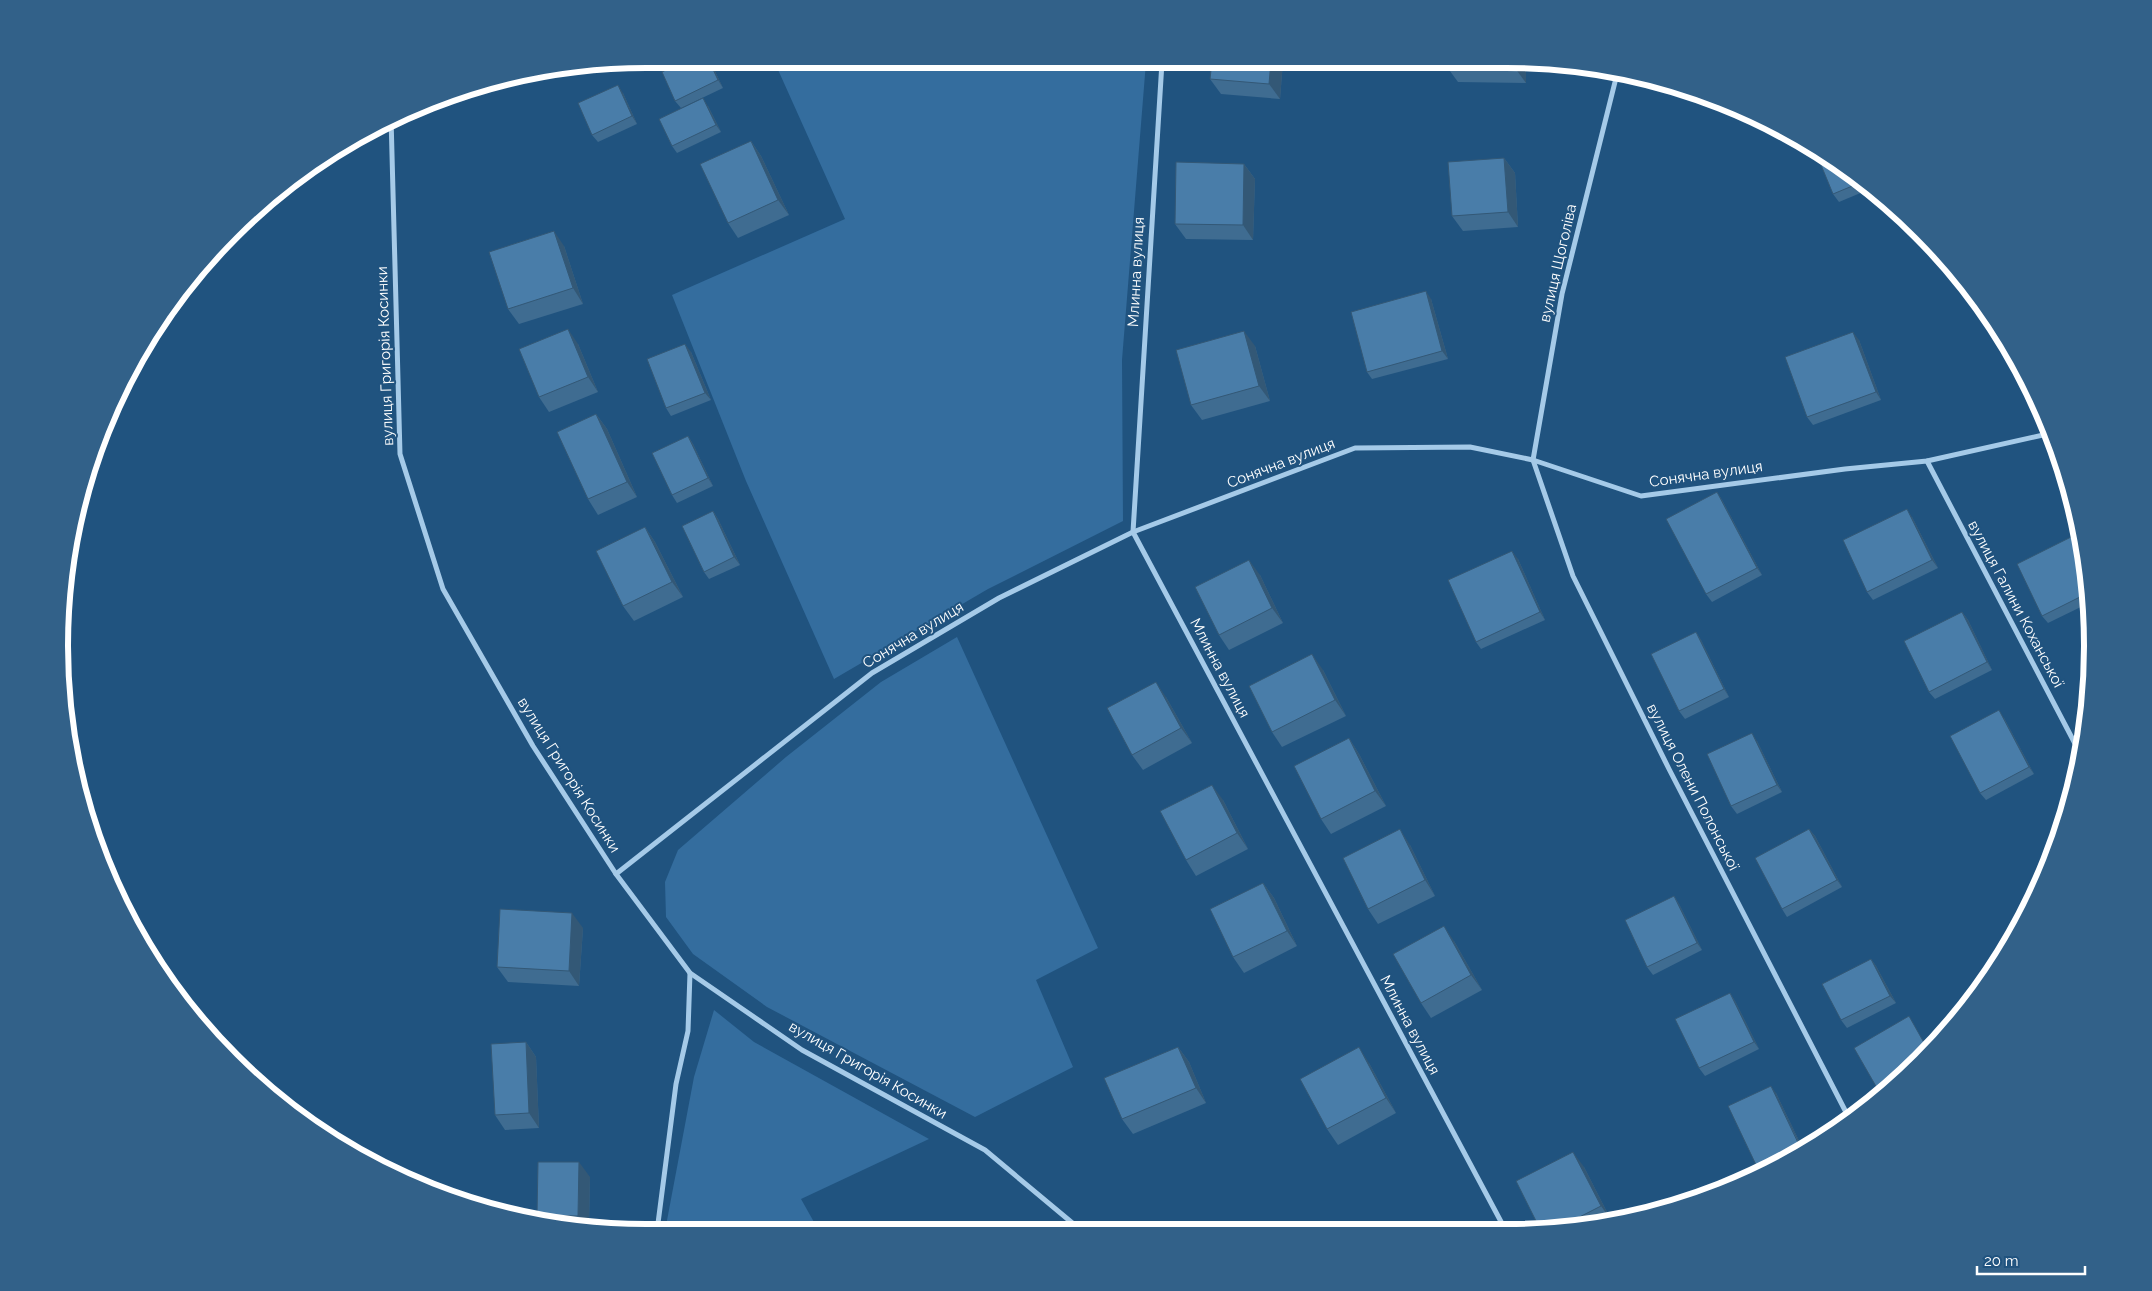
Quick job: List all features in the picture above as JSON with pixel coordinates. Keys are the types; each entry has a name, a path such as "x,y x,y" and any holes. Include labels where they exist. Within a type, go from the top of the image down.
{"street":[{"name":"Млинна вулиця","path":"1162,67 1133,532 1502,1224"},
{"name":"вулиця Щоголіва","path":"1533,460 1562,294 1616,78"},
{"name":"вулиця Григорія Косинки","path":"391,126 400,454 442,589 533,746 616,874 690,973 802,1050 985,1150 1074,1224"},
{"name":"Сонячна вулиця","path":"616,874 872,673 999,598 1133,532 1355,448 1470,447 1533,460 1641,496 1845,469 1927,461 2045,435"},
{"name":"вулиця Олени Полонської","path":"1533,460 1573,576 1669,769 1846,1113"},
{"name":"вулиця Галини Коханської","path":"1927,461 2076,745"},
{"path":"658,1224 676,1084 688,1031 690,973"}],"shaded area":[{"path":"777,67 1146,67 1122,360 1123,521 988,589 834,679 746,481 672,295 845,219"},
{"path":"957,637 1098,948 1036,980 1073,1067 975,1117 767,1007 693,954 666,917 665,882 678,850 786,757 881,682"},
{"path":"714,1010 754,1042 929,1139 801,1199 815,1224 666,1224 694,1077"}],"building":[{"path":"672,67 712,67 718,80 675,101 662,72"},
{"path":"1211,67 1270,67 1269,84 1210,79"},
{"path":"1447,67 1506,67 1515,68"},
{"path":"618,85 632,116 592,135 578,103"},
{"path":"703,98 716,125 672,146 659,119"},
{"path":"751,141 778,200 728,223 700,164"},
{"path":"1504,158 1508,212 1452,216 1448,162"},
{"path":"1819,159 1855,185 1833,194"},
{"path":"1176,162 1244,164 1243,225 1175,224"},
{"path":"554,231 573,288 508,309 489,252"},
{"path":"1426,291 1442,351 1367,372 1351,312"},
{"path":"568,329 588,377 539,397 519,349"},
{"path":"1244,331 1259,386 1191,405 1176,350"},
{"path":"1853,332 1876,392 1807,417 1785,357"},
{"path":"685,344 705,393 666,408 647,359"},
{"path":"596,414 627,482 588,499 557,432"},
{"path":"688,436 708,478 672,495 652,453"},
{"path":"1717,492 1757,568 1706,594 1666,519"},
{"path":"1907,509 1932,560 1867,592 1843,540"},
{"path":"713,511 734,557 704,572 682,526"},
{"path":"645,527 672,582 623,606 596,551"},
{"path":"2073,536 2080,570 2082,596 2042,616 2017,564"},
{"path":"1512,551 1540,612 1476,642 1448,580"},
{"path":"1249,560 1272,608 1219,635 1195,587"},
{"path":"1962,612 1987,662 1929,692 1904,641"},
{"path":"1696,632 1724,689 1679,711 1651,654"},
{"path":"1312,654 1335,700 1272,732 1249,686"},
{"path":"1156,682 1181,728 1132,755 1107,708"},
{"path":"1999,710 2029,767 1980,793 1950,736"},
{"path":"1752,733 1777,785 1731,806 1707,754"},
{"path":"1349,738 1375,791 1321,819 1294,766"},
{"path":"1212,785 1237,833 1186,860 1160,811"},
{"path":"1400,829 1425,880 1368,909 1343,858"},
{"path":"1809,829 1837,880 1782,909 1755,858"},
{"path":"1263,883 1287,931 1233,957 1210,909"},
{"path":"1674,896 1697,943 1647,967 1625,920"},
{"path":"500,909 572,913 569,971 497,967"},
{"path":"1444,926 1471,975 1421,1003 1393,954"},
{"path":"1871,959 1890,996 1841,1020 1822,984"},
{"path":"1730,993 1754,1042 1699,1068 1675,1019"},
{"path":"1909,1016 1925,1044 1877,1089 1854,1048"},
{"path":"526,1042 529,1113 495,1115 491,1044"},
{"path":"1178,1047 1196,1088 1122,1119 1104,1078"},
{"path":"1359,1047 1386,1098 1327,1129 1300,1079"},
{"path":"1771,1086 1799,1144 1757,1166 1728,1106"},
{"path":"1573,1152 1601,1206 1574,1220 1537,1222 1516,1181"},
{"path":"538,1162 579,1162 578,1216 537,1213"}]}
